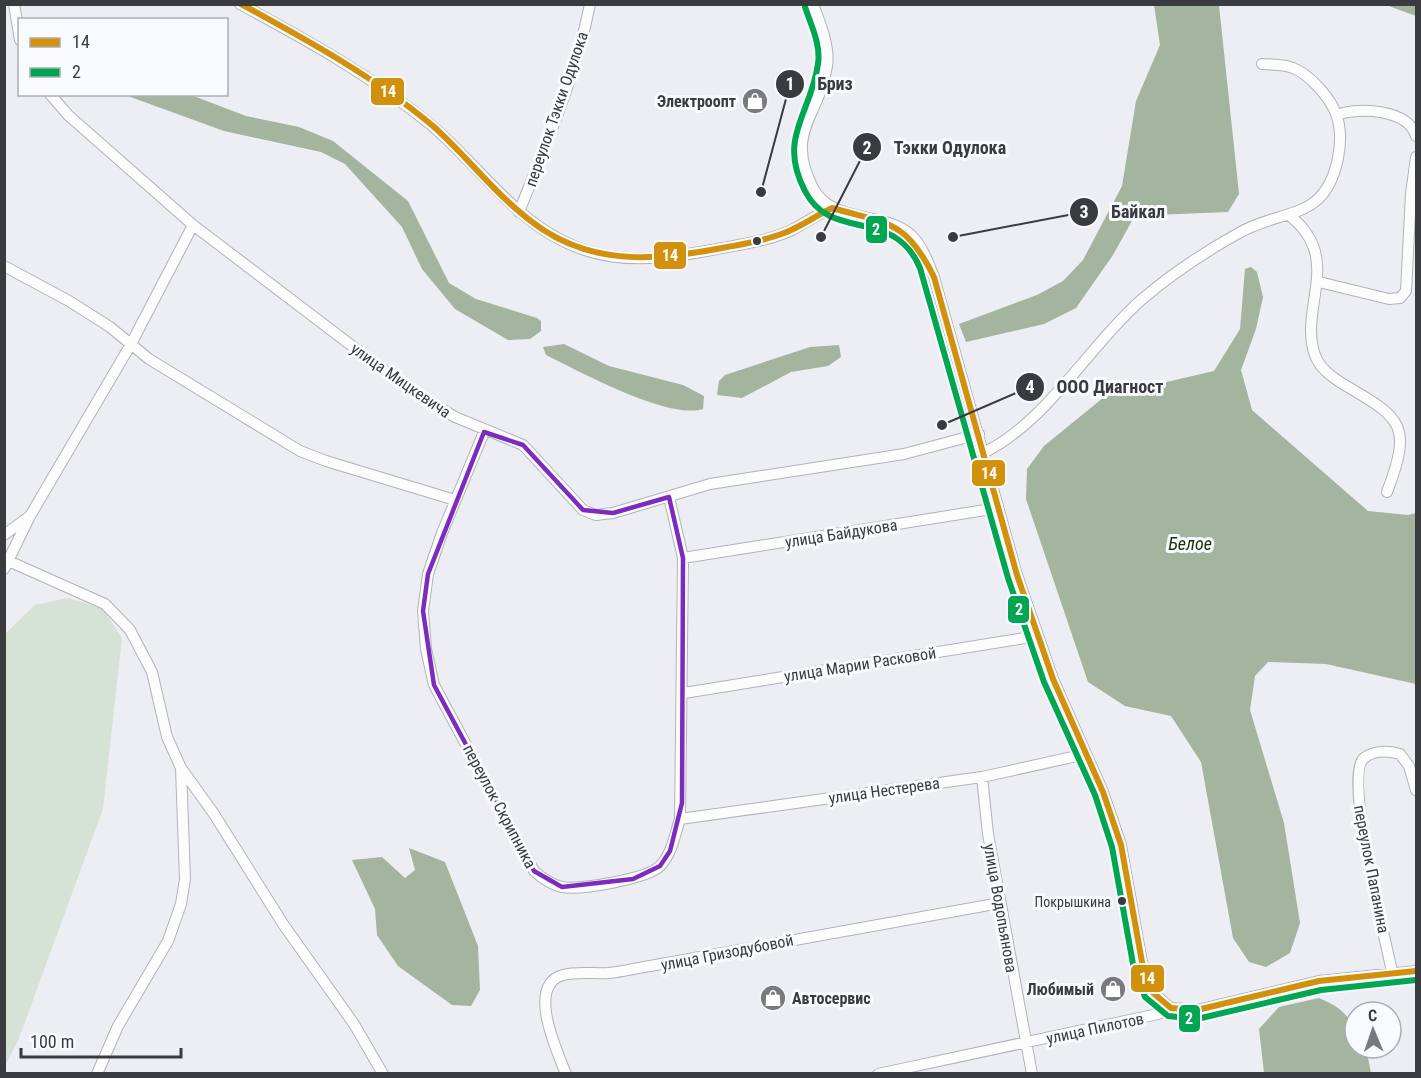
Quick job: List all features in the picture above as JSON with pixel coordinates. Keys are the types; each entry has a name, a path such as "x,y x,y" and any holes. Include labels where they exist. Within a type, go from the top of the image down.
{"street":[{"path":"14,4 18,28"},
{"name":"переулок Тэкки Одулока","path":"240,4 349,65 387,90 433,127 519,212 557,237 586,252 618,259 650,260 766,239 792,230 832,208"},
{"name":"переулок Тэкки Одулока","path":"519,212 568,86 590,4"},
{"path":"813,4 824,35 827,66 801,139 802,154 814,190 832,208 886,222 906,231 923,251 934,277 998,508 1037,636 1103,792 1121,845 1148,982 1152,992 1171,1008"},
{"path":"983,453 1002,442 1028,420 1130,311 1153,291 1237,233 1269,219 1290,216 1314,203 1332,183 1339,155 1340,133 1337,115 1331,104 1304,74 1292,67 1262,64"},
{"name":"улица Мицкевича","path":"52,96 68,115 193,225 410,390 484,432 523,446 583,510 596,515 613,513 710,484 904,454 979,434"},
{"path":"1337,115 1361,110 1392,116 1410,123 1416,136"},
{"path":"1319,282 1389,299 1400,298 1406,291 1411,194 1416,157"},
{"path":"1290,216 1308,236 1318,267 1319,282 1313,340 1319,364 1332,377 1384,408 1397,423 1402,448 1387,492"},
{"path":"193,225 131,344 30,516 6,563 105,604 117,613 139,645 152,672 167,737 181,768 214,814 283,924 354,1024 383,1074"},
{"path":"4,266 69,301 177,377 300,451 455,500"},
{"name":"переулок Скрипника","path":"484,432 455,500 428,574 423,611 426,649 434,685 534,871 544,880 562,887 633,879 660,866 670,851 680,819 684,693 683,558 669,497"},
{"name":"улица Байдукова","path":"683,558 998,508"},
{"path":"4,535 30,516"},
{"name":"улица Марии Расковой","path":"684,693 1037,636"},
{"name":"переулок Папанина","path":"1392,972 1361,826 1358,768 1363,759 1376,753 1400,754 1409,766 1416,790"},
{"name":"улица Нестерева","path":"680,819 982,777 1086,754"},
{"path":"97,1074 118,1026 168,941 181,904 185,879 181,768"},
{"name":"улица Водопьянова","path":"982,777 988,834 1032,1074"},
{"name":"улица Гризодубовой","path":"566,1074 543,998 548,984 561,975 609,973 1000,903"},
{"name":"улица Пилотов","path":"878,1074 1158,1014 1171,1008 1197,1010 1318,981 1416,971"}],"highlighted area":[{"path":"484,432 523,445 583,510 613,513 669,497 683,558 682,803 670,851 660,866 633,879 562,887 534,871 434,685 423,611 428,574"}],"shaded area":[{"path":"68,598 102,608 122,638 103,809 18,1041 5,1066 5,638 6,633 35,605"}],"water":[{"path":"1154,5 1219,5 1239,194 1228,212 1154,215 1133,219 1113,255 1076,308 1044,324 966,342 959,324 1037,295 1063,281 1083,260 1122,186 1136,101 1160,45"},
{"path":"1386,5 1416,5 1416,16"},
{"path":"128,96 194,96 246,116 299,127 333,141 408,201 449,283 476,299 537,318 541,321 541,331 530,339 508,340 455,309 422,269 402,227 345,164 321,152 224,131"},
{"name":"Белое","path":"1251,267 1257,272 1263,297 1256,329 1241,370 1252,410 1368,511 1408,515 1416,513 1416,684 1326,664 1268,662 1255,676 1250,710 1284,823 1300,923 1290,953 1266,967 1249,962 1233,938 1201,762 1171,716 1125,706 1088,682 1026,499 1027,469 1044,446 1120,384 1158,384 1214,371 1240,329 1245,269"},
{"path":"564,344 609,366 683,385 704,396 703,409 688,411 647,401 546,355 543,347"},
{"path":"839,345 841,357 828,366 791,372 742,398 717,395 719,381 725,375 810,347"},
{"path":"409,848 445,862 478,946 480,990 471,1006 452,1005 398,966 377,935 375,909 352,860 382,857 405,878 415,870"},
{"path":"1319,998 1336,1006 1343,1012 1343,1060 1368,1060 1371,1073 1264,1073 1259,1029 1279,1007"}],"transit line":[{"name":"14","path":"241,4 388,91 433,126 512,206 542,229 563,241 585,249 629,257 699,252 776,236 832,208"},
{"name":"2","path":"805,7 815,35 819,57 814,82 795,141 794,156 797,172 805,191 816,207 830,216 895,237 909,249 920,268 1008,578 1044,682 1095,795 1112,847 1133,964 1145,997 1168,1016 1197,1019 1321,990 1416,980"},
{"name":"14","path":"832,208 894,227 914,244 934,277 1017,575 1053,679 1103,792 1121,845 1142,962 1152,992 1171,1008 1197,1010 1319,981 1416,971"}],"place":[{"name":"Электроопт","path":"755,101"},
{"name":"Бриз","path":"761,192"},
{"name":"Тэкки Одулока","path":"821,237"},
{"name":"Байкал","path":"953,237"},
{"name":"ООО Диагност","path":"942,425"},
{"name":"Покрышкина","path":"1122,901"},
{"name":"Любимый","path":"1113,989"},
{"name":"Автосервис","path":"773,998"}]}
